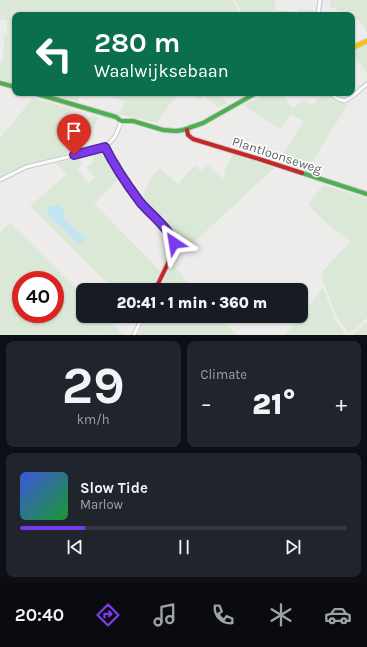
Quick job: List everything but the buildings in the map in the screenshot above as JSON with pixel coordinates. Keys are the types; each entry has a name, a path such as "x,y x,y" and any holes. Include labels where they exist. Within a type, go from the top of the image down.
{"street":[{"path":"318,12 320,0"},
{"path":"355,46 367,40"},
{"path":"0,83 12,86"},
{"path":"355,95 367,84"},
{"path":"45,96 116,116 121,121"},
{"path":"121,121 129,120 168,130 187,130 204,123 251,96"},
{"path":"334,96 345,101 354,96"},
{"path":"0,180 26,167 105,147 117,134 121,121"},
{"name":"Plantloonseweg","path":"187,130 188,135 193,139 367,194"},
{"path":"105,147 140,202 173,239 173,250 158,283"},
{"path":"134,335 140,323"}],"green space":[{"path":"0,0 231,0 236,5 238,12 12,12 12,83 0,79 0,61 3,60 4,35 7,34 7,20 0,20"},
{"path":"235,0 275,0 275,10 291,12 241,12"},
{"path":"330,0 367,0 367,33 363,24 355,18 355,12 341,12 330,7"},
{"path":"298,9 316,11 316,12 298,12"},
{"path":"367,43 367,73 355,57 355,49"},
{"path":"57,96 80,96 78,102"},
{"path":"108,96 176,96 157,123 117,114 126,102"},
{"path":"193,96 203,96 199,101"},
{"path":"205,96 221,96 227,103 218,108"},
{"path":"262,96 283,96 293,108 305,99 312,106 320,96 327,96 333,101 336,98 347,106 305,173 277,163 303,121 290,114 280,129 243,105"},
{"path":"33,98 72,109 61,125 70,132 79,123 93,116 99,118 80,151 25,165 0,177 0,138"},
{"path":"103,152 121,178 94,203 161,272 156,283 107,283 30,206 66,175 55,163 80,157 82,164 77,169 89,183 95,178 87,167 95,161 93,155","holes":["55,205 59,205 67,222 82,234 85,240 75,242 67,231 53,221 48,209"]},
{"path":"233,154 274,168 186,250 180,244 175,234 144,201 146,187 160,168 178,184 195,165 201,172 208,165 223,180 225,169"},
{"path":"323,185 367,198 367,318 349,334 337,318 321,275 321,273 350,242 322,219 309,204"},
{"path":"10,223 59,271 12,271 12,323 64,323 64,276 76,288 76,323 111,323 123,335 99,335 96,333 94,335 0,335 0,233"},
{"path":"172,264 189,283 163,283"},
{"path":"323,288 337,323 346,335 285,335 295,323 308,323 308,307"},
{"path":"367,322 367,335 352,335"},
{"path":"144,323 226,323 237,335 138,335"}],"water":[{"path":"59,205 63,208 64,216 67,222 83,235 85,240 82,243 76,243 67,231 54,222 47,212 50,207"}],"waterway":[{"path":"321,12 323,0"}],"traffic: fast":[{"path":"0,83 12,86"},
{"path":"44,96 116,117 121,121 133,121 163,130 176,131 203,123 251,96"},
{"path":"302,173 367,194"}],"traffic: slow":[{"path":"355,47 367,41"}],"traffic: jam":[{"path":"187,130 188,135 193,139 302,173"},
{"path":"105,147 126,182 140,201 173,239 174,246 172,255 158,283"}],"route":[{"path":"74,155 105,147 140,202 170,234 174,243"}]}
